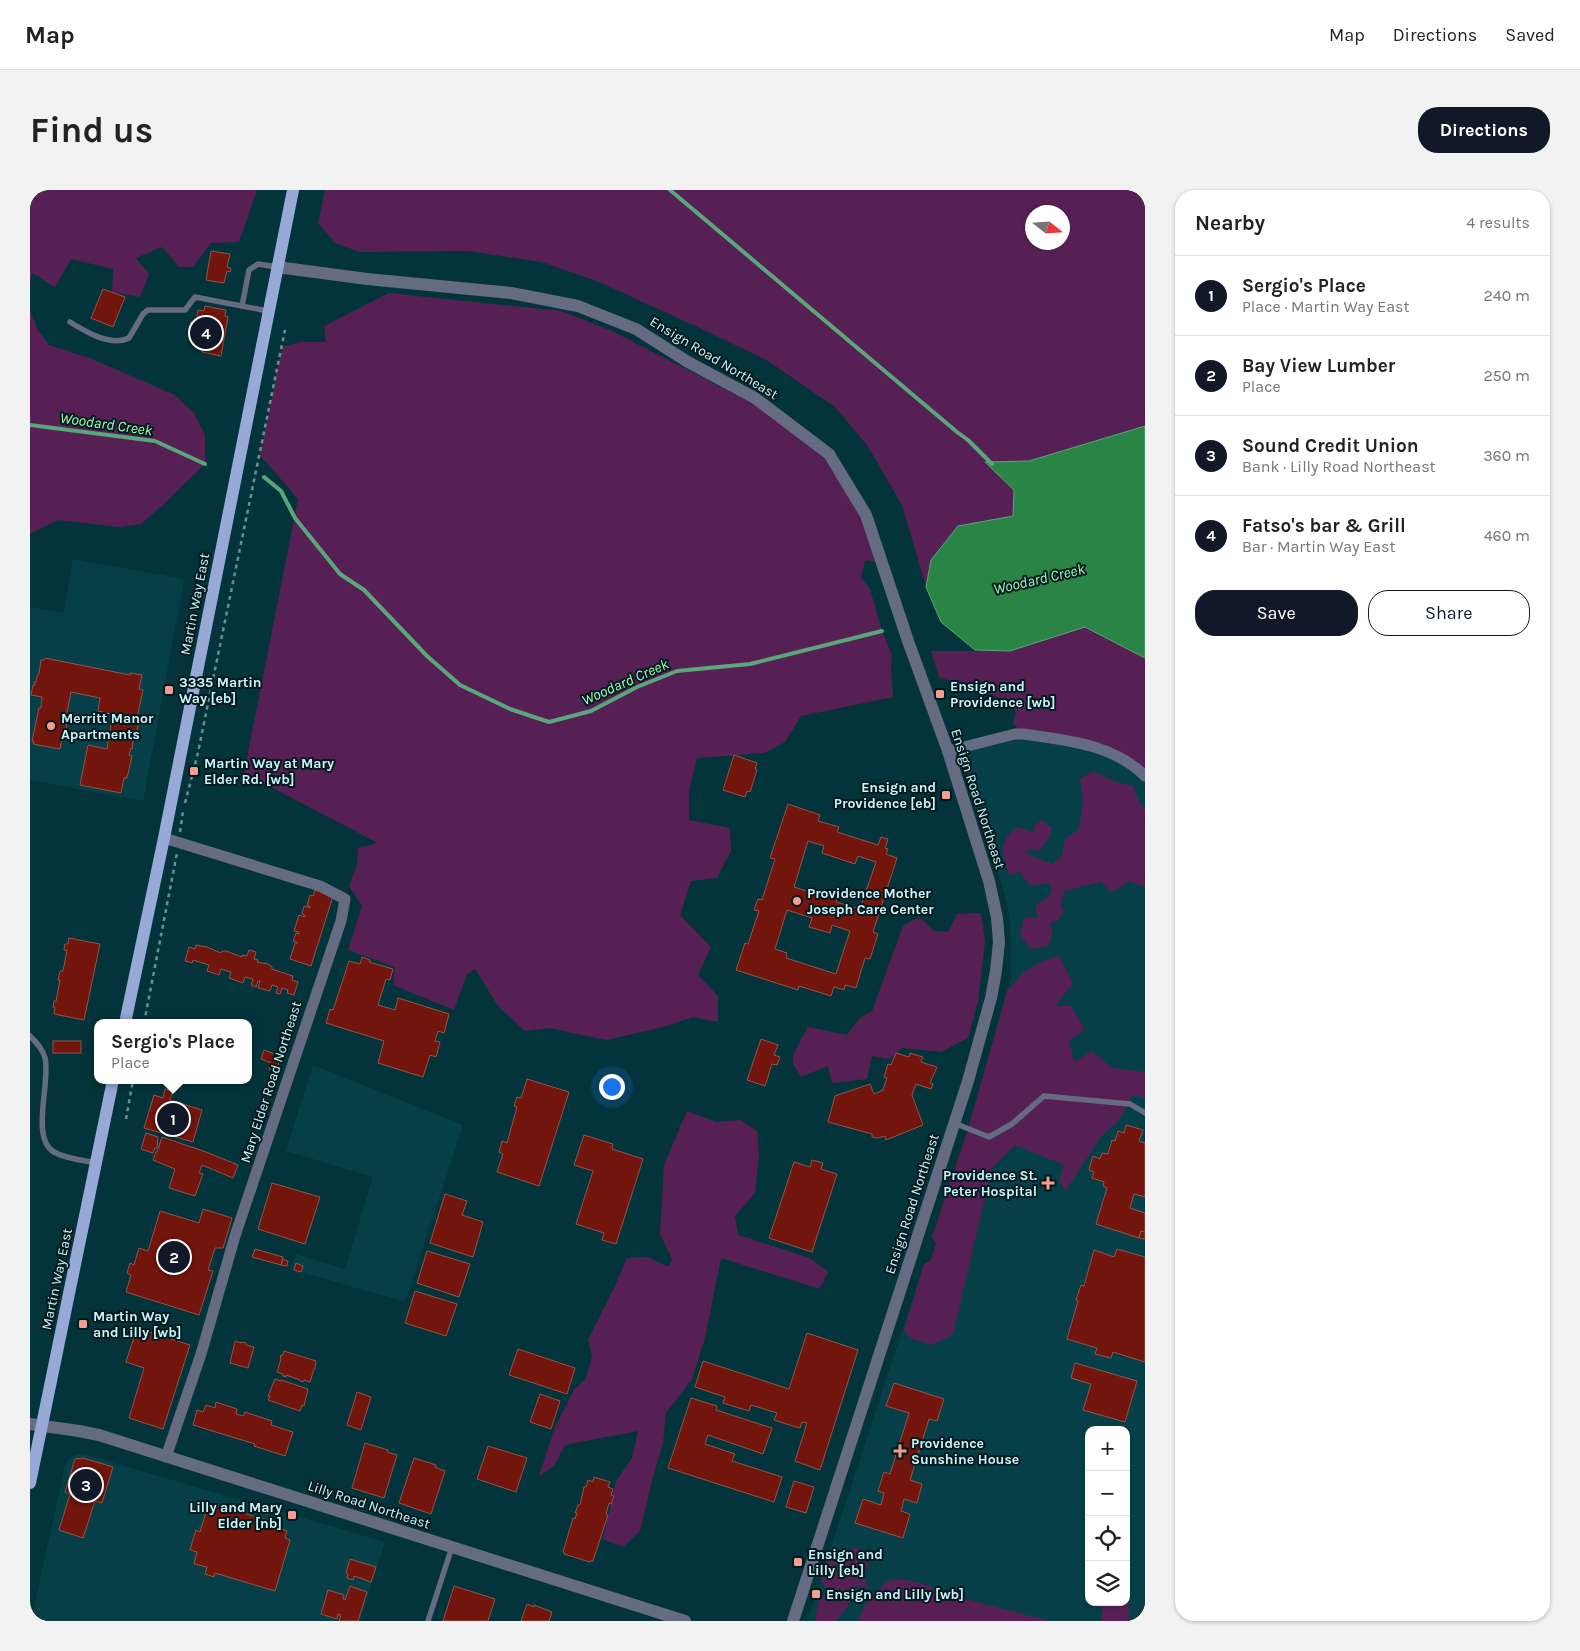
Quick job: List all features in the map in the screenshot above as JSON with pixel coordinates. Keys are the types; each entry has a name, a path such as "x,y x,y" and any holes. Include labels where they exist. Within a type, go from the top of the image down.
{"main road":[{"name":"Martin Way East","path":"126,1019 164,838 293,190"},
{"name":"Martin Way East","path":"30,1483 36,1424 112,1084"}],"street":[{"name":"Ensign Road Northeast","path":"277,267 367,279 511,293 578,306 636,330 688,362 755,398 829,454 866,515 908,641 948,751 989,881 996,918 998,942 996,971 991,998 968,1080 793,1621"},
{"path":"948,751 1014,734 1023,734 1075,741 1126,760 1145,776"},
{"name":"Mary Elder Road Northeast","path":"164,838 320,886 345,899 338,930 235,1236 201,1354 166,1456"},
{"name":"Lilly Road Northeast","path":"36,1424 100,1436 166,1456 685,1621"}],"lane":[{"path":"242,306 249,270 258,264 277,267"},
{"path":"70,322 86,332 116,341 129,338 143,314 148,310 185,310 195,297 268,311"},
{"path":"30,1036 38,1044 45,1056 47,1069 42,1109 45,1140 52,1151 64,1156 96,1163"},
{"path":"954,1123 989,1137 1012,1124 1044,1096 1130,1104 1145,1113"},
{"path":"428,1621 452,1547"}],"path":[{"path":"145,1019 179,842 184,806 197,758 285,330"},
{"path":"126,1119 132,1084"}],"shaded area":[{"path":"30,190 257,190 239,242 211,243 193,267 179,267 162,247 136,258 149,274 140,297 112,292 113,269 71,259 55,287 32,273 30,285"},
{"path":"325,190 1145,190 1145,426 1029,461 985,462 1014,490 1013,516 958,526 931,560 926,587 902,505 867,445 835,407 768,361 599,282 542,262 468,251 360,252 335,243 318,223"},
{"path":"389,293 561,311 612,331 754,404 822,456 858,510 878,562 865,560 861,578 870,589 882,631 892,655 893,697 801,716 785,742 764,753 697,758 689,792 689,820 730,828 731,851 717,878 691,881 680,915 711,947 698,975 718,996 718,1022 693,1017 659,1028 606,1040 549,1028 525,1031 498,1006 475,969 467,974 454,1010 393,985 395,967 348,950 362,906 349,886 357,865 358,848 378,843 244,773 298,499 260,455 282,347 300,342 326,342 324,326"},
{"path":"30,310 38,330 49,345 92,359 175,395 194,413 205,435 205,464 141,524 120,527 58,520 30,534"},
{"path":"73,559 184,579 143,801 30,780 30,607 64,613"},
{"path":"1085,627 1145,657 1145,776 1126,760 1023,734 1013,723 1016,713 1009,701 939,677 931,651 1010,651"},
{"name":"Providence St. Peter Hospital","path":"1015,734 1075,741 1145,776 1145,1621 807,1621 924,1264 930,1261 936,1244 932,1237 968,1129 1011,978 1010,916 959,748"},
{"path":"1093,771 1115,782 1133,786 1139,802 1145,809 1145,887 1129,881 1111,892 1101,882 1064,891 1061,906 1064,912 1058,920 1050,923 1053,932 1047,947 1031,949 1020,935 1024,918 1037,917 1036,905 1049,896 1052,889 1049,883 1031,886 1019,872 1009,875 1002,849 1003,844 1017,827 1033,832 1035,825 1042,820 1052,828 1048,840 1039,851 1030,848 1027,854 1052,864 1062,856 1065,839 1079,829 1083,801 1080,779"},
{"path":"981,913 985,942 978,1002 968,1038 941,1052 903,1048 889,1059 872,1056 867,1079 832,1083 828,1066 801,1077 793,1064 794,1053 808,1027 847,1035 860,1018 872,1011 903,926 919,917 934,931 948,932 957,914"},
{"path":"1059,956 1073,983 1055,1006 1071,1006 1085,1030 1069,1040 1074,1062 1092,1051 1112,1068 1145,1072 1145,1098 1133,1095 1119,1120 1100,1138 1066,1190 1059,1181 1064,1165 1015,1145 992,1168 953,1334 933,1345 912,1339 904,1331 924,1264 930,1261 936,1244 932,1237 968,1129 1007,991 1023,973 1040,962"},
{"path":"313,1065 463,1125 405,1302 290,1269 295,1254 345,1269 373,1177 286,1151"},
{"path":"687,1111 716,1122 741,1120 757,1131 759,1156 755,1193 735,1216 738,1235 810,1258 828,1272 820,1289 721,1258 705,1338 692,1379 666,1413 663,1443 640,1531 623,1547 603,1539 616,1481 632,1458 638,1431 565,1445 554,1466 539,1476 555,1427 575,1388 585,1380 592,1357 588,1340 627,1258 647,1257 669,1267 672,1259 660,1234 664,1165"},
{"path":"83,1454 385,1542 360,1621 31,1621 66,1462 75,1455"},
{"path":"858,1546 869,1565 863,1572 868,1587 854,1586 848,1606 836,1621 815,1621 818,1602 827,1593 821,1579 830,1551 848,1551"},
{"path":"890,1579 906,1580 927,1585 958,1597 1049,1621 859,1621 867,1603"},
{"path":"1100,1606 1129,1606 1129,1621 1101,1621 1103,1611"}],"water":[{"path":"1145,426 1145,658 1085,627 1010,651 975,650 941,622 926,587 931,560 958,526 1013,516 1014,490 985,462 1029,461"}],"building":[{"path":"211,251 230,254 227,267 231,268 230,272 227,271 224,283 206,280"},
{"path":"103,289 125,297 113,327 91,318"},
{"path":"205,306 226,310 225,316 228,317 221,356 202,352 205,337 189,332 191,322 196,323 198,310 204,311"},
{"name":"Merritt Manor Apartments","path":"45,658 130,675 130,673 142,675 139,689 143,690 137,718 139,718 137,732 134,732 132,749 129,755 132,756 121,793 80,785 88,745 107,749 111,724 113,724 115,715 98,711 100,698 71,692 65,733 63,733 60,749 33,744 34,741 32,741 42,697 31,695 33,685 35,685 34,682 36,682 39,674 41,660"},
{"path":"734,755 757,763 755,769 757,770 750,792 747,791 745,797 723,790"},
{"name":"Providence Mother Joseph Care Center","path":"788,804 820,815 818,821 839,827 837,832 878,845 881,837 888,839 885,848 888,849 886,854 897,858 873,932 878,934 870,959 865,958 856,988 845,985 844,990 834,987 831,996 799,986 798,990 736,970 745,943 748,944 759,911 754,910 758,899 762,900 775,859 770,858","holes":["808,841 824,846 822,853 855,864 858,856 876,862 860,909 836,902 838,896 817,890 816,894 794,887","787,910 812,918 809,927 830,933 832,925 850,931 836,974 786,958 787,953 775,949"]},
{"path":"315,890 333,896 311,966 290,959 295,943 298,943 293,941 296,933 299,934 299,932 294,931 299,915 305,917 302,914 304,906 310,908 310,906 307,906 310,895 313,896"},
{"path":"69,938 100,944 84,1020 54,1014 54,1001 56,1001 60,980 58,980 60,971 63,971 67,950 64,950 65,944 68,944"},
{"path":"196,945 221,953 226,951 242,957 242,955 247,956 249,950 256,952 254,959 258,960 257,962 268,964 272,969 293,976 292,980 298,982 294,995 287,993 288,990 282,988 280,994 276,993 278,987 272,985 270,991 258,988 260,981 258,981 256,987 251,985 253,979 245,977 243,983 229,978 231,972 221,969 219,975 207,971 209,965 193,960 192,963 185,961 189,947 195,949"},
{"path":"362,957 370,960 369,962 393,969 390,980 386,979 378,1005 395,1010 398,998 449,1014 444,1033 438,1031 435,1041 440,1042 436,1057 430,1055 423,1077 378,1063 384,1041 326,1023 330,1009 333,1010 349,961 360,964"},
{"path":"761,1039 778,1045 774,1055 780,1057 777,1065 772,1064 765,1086 747,1080"},
{"path":"53,1041 81,1041 81,1053 53,1053"},
{"path":"264,1050 281,1056 276,1071 269,1069 271,1063 261,1059"},
{"path":"896,1053 909,1057 910,1053 923,1057 921,1062 937,1067 930,1083 933,1084 931,1089 916,1084 912,1095 923,1125 886,1140 885,1136 872,1137 872,1134 828,1122 835,1096 870,1084 874,1094 883,1090 887,1078 884,1077 888,1064 891,1065"},
{"path":"527,1079 569,1092 539,1186 497,1172 503,1154 499,1152 502,1141 507,1143 517,1107 514,1106 517,1097 521,1098"},
{"path":"165,1089 173,1091 170,1100 202,1110 193,1142 144,1128 154,1095 163,1098"},
{"path":"1126,1125 1143,1130 1139,1141 1145,1143 1145,1197 1134,1194 1130,1208 1145,1213 1145,1232 1141,1231 1139,1238 1096,1224 1107,1188 1103,1186 1104,1182 1092,1178 1094,1172 1089,1170 1093,1156 1100,1159 1102,1153 1108,1154 1112,1140 1115,1141 1118,1131 1124,1133"},
{"path":"146,1133 158,1137 157,1148 155,1148 153,1153 141,1149"},
{"path":"584,1135 613,1144 612,1149 643,1159 616,1244 602,1240 604,1233 576,1224 593,1171 574,1165"},
{"path":"162,1137 238,1165 233,1178 202,1165 199,1173 203,1174 195,1196 169,1188 175,1169 153,1160"},
{"path":"812,1160 823,1163 821,1169 837,1174 812,1252 769,1238 794,1162 810,1167"},
{"path":"272,1183 320,1197 305,1244 258,1229"},
{"path":"445,1194 467,1201 462,1215 483,1222 473,1257 430,1243"},
{"path":"203,1209 232,1218 223,1248 215,1248 208,1270 213,1271 199,1315 126,1292 131,1275 127,1273 130,1263 134,1265 139,1248 148,1251 160,1211 199,1223"},
{"path":"1141,1231 1145,1232 1145,1239 1139,1238"},
{"path":"255,1249 283,1257 281,1265 252,1257"},
{"path":"1117,1249 1145,1257 1145,1362 1113,1352 1111,1358 1095,1354 1097,1348 1067,1339 1078,1301 1076,1300 1081,1285 1084,1286 1094,1250 1114,1257"},
{"path":"427,1251 470,1264 459,1297 417,1283"},
{"path":"283,1259 288,1261 287,1266 281,1265"},
{"path":"296,1263 303,1266 301,1272 294,1270"},
{"path":"415,1291 457,1304 446,1336 405,1323"},
{"path":"137,1328 190,1345 163,1429 129,1418 144,1368 126,1362"},
{"path":"807,1333 858,1350 820,1470 795,1461 807,1423 802,1422 800,1428 774,1420 777,1413 751,1405 749,1411 723,1403 725,1397 695,1387 703,1361 789,1389"},
{"path":"235,1341 254,1347 248,1368 230,1363"},
{"path":"518,1349 575,1368 567,1394 509,1375"},
{"path":"284,1351 316,1361 310,1382 304,1380 303,1382 286,1375 286,1377 277,1372 281,1355"},
{"path":"1075,1363 1137,1381 1125,1422 1083,1410 1091,1384 1071,1378"},
{"path":"275,1379 308,1389 304,1406 302,1405 300,1411 268,1400"},
{"path":"894,1383 944,1399 937,1421 929,1419 910,1480 922,1484 917,1503 904,1499 901,1511 910,1514 903,1538 855,1523 863,1499 881,1505 884,1493 878,1491 884,1472 890,1474 909,1413 886,1406"},
{"path":"357,1392 371,1397 361,1430 347,1425"},
{"path":"540,1394 560,1401 551,1429 530,1422"},
{"path":"691,1398 717,1406 716,1410 772,1428 763,1454 708,1435 705,1444 735,1454 732,1461 782,1477 774,1502 668,1468"},
{"path":"216,1402 237,1409 236,1414 243,1416 245,1412 272,1421 271,1425 293,1432 285,1456 254,1446 255,1444 193,1425 197,1410 203,1412 206,1405 215,1408"},
{"path":"365,1443 388,1450 387,1452 397,1455 384,1498 352,1488"},
{"path":"488,1446 527,1458 516,1492 477,1479"},
{"path":"83,1458 113,1467 102,1503 95,1501 83,1538 59,1530 70,1494 65,1492 75,1459"},
{"path":"414,1458 436,1465 435,1467 445,1471 431,1514 399,1503"},
{"path":"594,1477 610,1482 608,1487 613,1489 611,1495 614,1496 611,1504 609,1503 606,1514 608,1515 593,1561 590,1562 564,1554 563,1552 573,1518 575,1519 577,1513 575,1513 578,1505 580,1505 584,1487 586,1487 588,1480 593,1482"},
{"path":"794,1481 814,1487 806,1513 786,1507"},
{"path":"209,1503 280,1524 279,1528 287,1531 285,1538 290,1540 275,1591 215,1573 214,1577 205,1574 207,1567 194,1564 197,1552 190,1550 196,1530 200,1532"},
{"path":"350,1559 376,1567 371,1582 354,1576 353,1580 347,1578 348,1574 346,1573"},
{"path":"350,1586 367,1592 358,1621 339,1621 341,1615 338,1614 337,1619 321,1614 328,1590 344,1595 343,1599 345,1600"},
{"path":"454,1586 495,1599 488,1621 443,1621"},
{"path":"527,1604 552,1612 549,1621 521,1621"}],"waterway":[{"path":"670,190 968,440 992,464"},
{"name":"Woodard Creek","path":"30,425 155,441 205,464"},
{"name":"Woodard Creek","path":"264,477 281,491 295,518 340,574 364,590 427,656 460,685 510,709 549,722 591,711 637,687 677,671 750,664 882,631"}],"place":[{"name":"Fatso's bar & Grill","path":"206,333"},
{"name":"3335 Martin Way [eb]","path":"169,690"},
{"name":"Ensign and Providence [wb]","path":"940,694"},
{"name":"Merritt Manor Apartments","path":"51,726"},
{"name":"Martin Way at Mary Elder Rd. [wb]","path":"194,771"},
{"name":"Ensign and Providence [eb]","path":"946,795"},
{"name":"Providence Mother Joseph Care Center","path":"797,901"},
{"name":"Sergio's Place","path":"173,1119"},
{"name":"Providence St. Peter Hospital","path":"1048,1183"},
{"name":"Bay View Lumber","path":"174,1257"},
{"name":"Martin Way and Lilly [wb]","path":"83,1324"},
{"name":"Providence Sunshine House","path":"900,1451"},
{"name":"Sound Credit Union","path":"86,1485"},
{"name":"Lilly and Mary Elder [nb]","path":"292,1515"},
{"name":"Ensign and Lilly [eb]","path":"798,1562"},
{"name":"Ensign and Lilly [wb]","path":"816,1594"}]}
